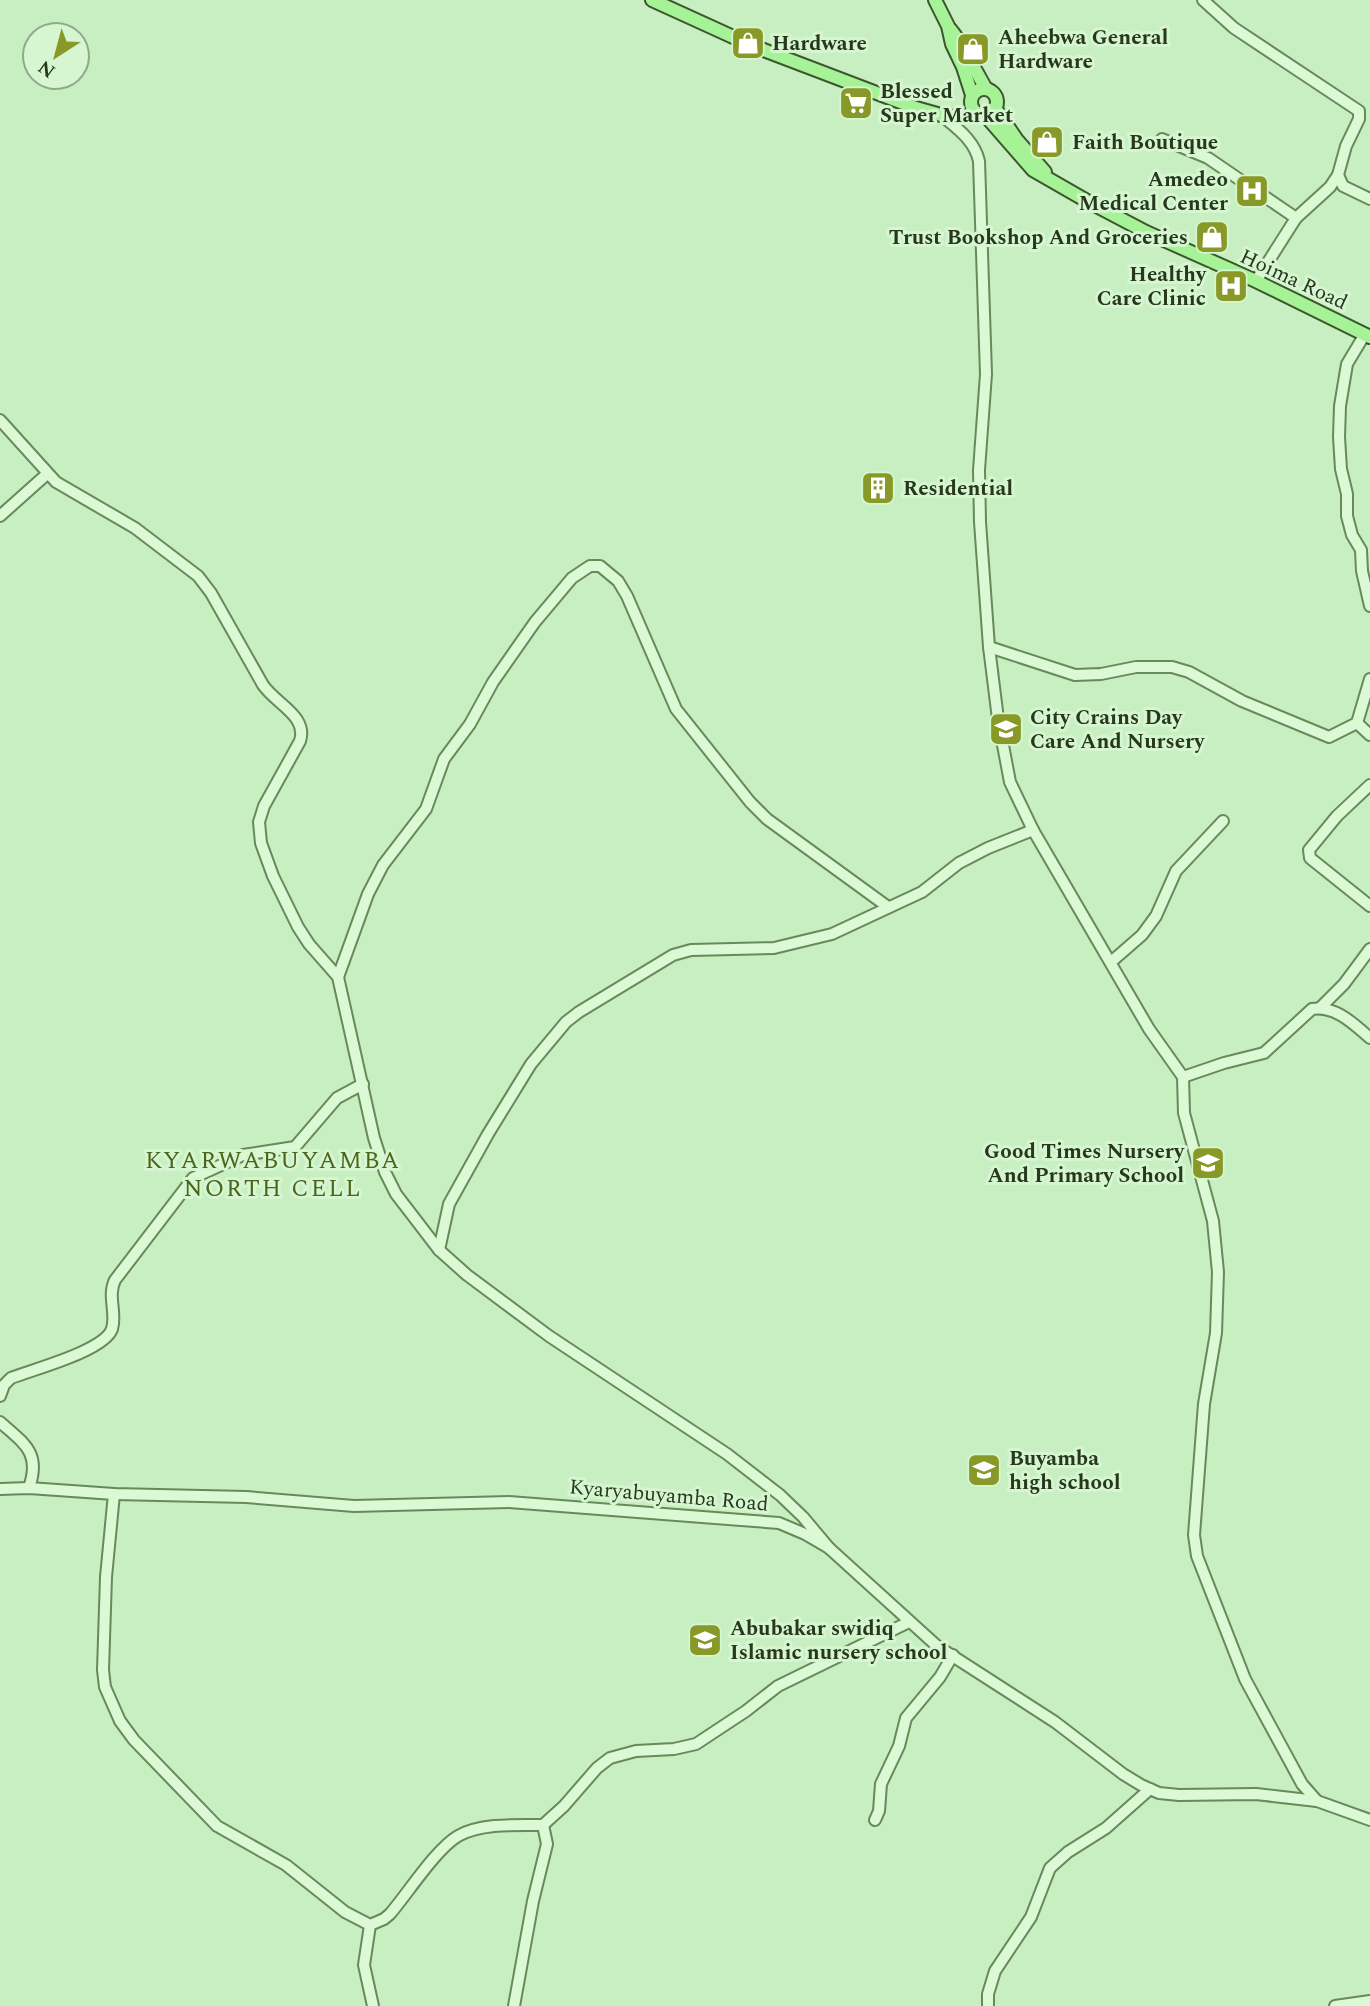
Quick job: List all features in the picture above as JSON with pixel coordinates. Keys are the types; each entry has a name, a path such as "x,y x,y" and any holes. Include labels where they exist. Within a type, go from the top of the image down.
{"main road":[{"path":"652,0 753,46 916,108 943,115 987,113"},
{"path":"935,0 986,89 995,96 987,113"},
{"path":"948,26 951,44 963,67 974,111 987,113"},
{"path":"943,115 972,97 978,90 986,89"},
{"name":"Hoima Road","path":"987,113 1017,140 1052,180 1127,222 1368,336"}],"street":[{"path":"1203,0 1234,28 1359,111 1359,119 1346,146 1338,175 1330,187 1296,218 1256,281"},
{"path":"943,115 966,135 975,148 980,170 986,374 979,470 989,647 998,719 1010,782 1033,830 1149,1028 1182,1077 1184,1113 1210,1208 1218,1272 1216,1333 1205,1404 1194,1535 1197,1556 1245,1679 1302,1784 1317,1801"},
{"path":"1163,139 1208,158 1296,218"},
{"path":"1338,175 1343,186 1370,199"},
{"path":"1368,336 1347,364 1340,406 1339,437 1341,469 1347,494 1347,516 1352,535 1361,550 1362,571 1370,606"},
{"path":"0,420 47,474 135,528 198,576 211,593 262,685 270,696 301,724 303,732 300,741 264,806 259,822 261,843 273,876 298,927 338,977 374,1138 384,1172 396,1194 439,1250 476,1282 549,1336 727,1454 780,1495 829,1548"},
{"path":"0,516 47,474"},
{"path":"338,977 368,894 383,864 426,809 444,759 470,724 507,660 528,632 572,578 590,566 600,566 618,581 676,709 750,802 767,819 888,907"},
{"path":"989,647 1075,675 1101,674 1136,667 1172,667 1189,672 1242,701 1329,737 1357,723 1370,679"},
{"path":"1357,723 1370,735"},
{"path":"1370,785 1337,816 1309,850 1310,858 1370,906"},
{"path":"1111,962 1142,935 1156,916 1176,870 1223,821"},
{"path":"439,1250 449,1204 531,1064 566,1022 673,955 691,950 774,948 832,934 922,892 959,863 1033,830"},
{"path":"1321,1007 1344,984 1370,949"},
{"path":"1182,1077 1224,1062 1264,1053 1312,1009 1321,1007 1353,1023 1370,1038"},
{"path":"0,1396 10,1378 90,1348 108,1336 113,1321 112,1293 115,1280 193,1178 243,1155 295,1147 337,1098 363,1084"},
{"path":"0,1422 29,1449 33,1457 34,1474 29,1488"},
{"name":"Kyaryabuyamba Road","path":"0,1489 246,1497 354,1506 509,1502 779,1523 829,1548 937,1646 1055,1723 1123,1774 1150,1789 1179,1796 1256,1794 1317,1801 1370,1820"},
{"path":"114,1494 106,1577 103,1670 105,1687 120,1721 134,1740 218,1826 286,1866 345,1912 370,1925"},
{"path":"370,1925 390,1914 433,1860 457,1837 484,1829 543,1825 597,1768 610,1758 636,1751 674,1749 696,1744 778,1686 909,1622"},
{"path":"875,1820 879,1811 881,1784 899,1746 906,1718 940,1677 953,1655"},
{"path":"988,2006 988,1994 995,1971 1031,1917 1050,1868 1068,1852 1106,1828 1150,1789"},
{"path":"514,2006 533,1902 547,1844 543,1825"},
{"path":"370,1925 364,1965 373,2006"},
{"path":"1335,2006 1370,2001"}],"place":[{"name":"Hardware","path":"748,43"},
{"name":"Aheebwa General Hardware","path":"973,49"},
{"name":"Blessed Super Market","path":"856,103"},
{"name":"Faith Boutique","path":"1047,142"},
{"name":"Amedeo Medical Center","path":"1252,191"},
{"name":"Trust Bookshop And Groceries","path":"1212,237"},
{"name":"Healthy Care Clinic","path":"1231,286"},
{"name":"Residential","path":"878,488"},
{"name":"City Crains Day Care And Nursery","path":"1006,729"},
{"name":"Good Times Nursery And Primary School","path":"1208,1163"},
{"name":"Buyamba high school","path":"984,1470"},
{"name":"Abubakar swidiq Islamic nursery school","path":"705,1640"}],"district":[{"name":"KYARWABUYAMBA NORTH CELL","path":"273,1174"}]}
